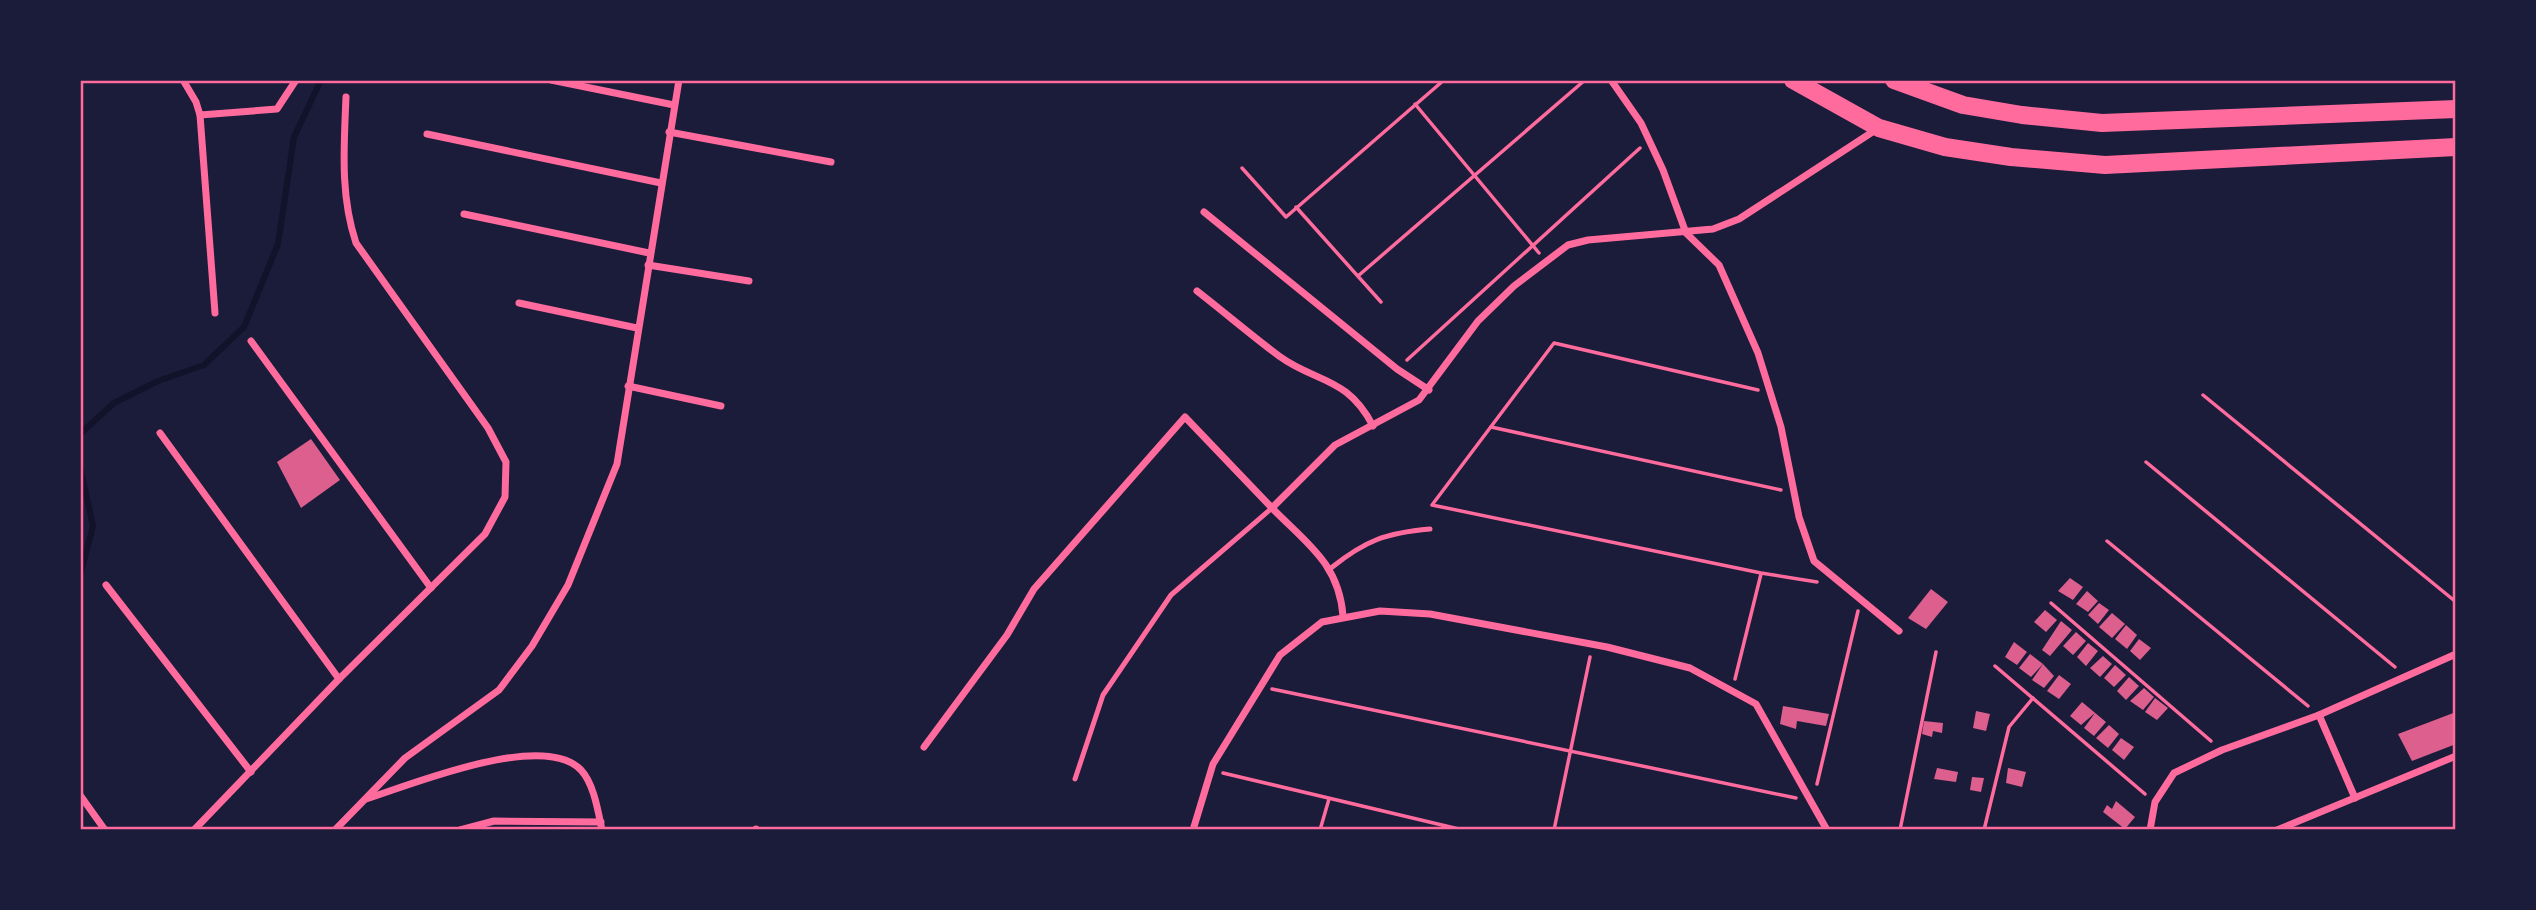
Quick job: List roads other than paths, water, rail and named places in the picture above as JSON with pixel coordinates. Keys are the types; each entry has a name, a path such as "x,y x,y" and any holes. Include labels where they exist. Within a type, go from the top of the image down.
{"highway":[{"path":"1793,80 1879,128 1945,147 2011,157 2105,165 2453,148"},
{"path":"1894,80 1963,105 2022,115 2102,123 2455,107"}],"street":[{"path":"183,80 200,115 215,313"},
{"path":"200,115 277,109 296,80"},
{"path":"551,80 674,105"},
{"path":"335,830 405,758 499,690 531,646 568,585 617,464 679,80"},
{"path":"1611,80 1649,140 1686,233 1719,265 1758,353 1781,427 1794,493 1814,561 1899,631"},
{"path":"194,830 339,679 485,534 505,497 506,462 488,428 356,243 346,215 343,175 346,97"},
{"path":"1272,508 1335,445 1419,400 1478,321 1545,260 1568,245 1587,240 1713,229 1739,219 1879,128"},
{"path":"669,132 831,162"},
{"path":"427,134 661,183"},
{"path":"1204,212 1397,369 1429,390"},
{"path":"464,214 649,253"},
{"path":"648,265 749,281"},
{"path":"1197,291 1282,358 1339,384 1366,412 1373,426"},
{"path":"519,303 637,328"},
{"path":"251,341 431,588"},
{"path":"628,386 721,406"},
{"path":"924,747 1007,635 1034,589 1185,416 1331,568 1342,601 1343,616"},
{"path":"160,433 339,679"},
{"path":"106,584 251,772"},
{"path":"1193,830 1211,770 1280,655 1322,622 1380,611 1430,614 1593,644 1690,668 1756,704 1827,830"},
{"path":"2150,830 2155,803 2174,773 2222,750 2319,715 2455,654"},
{"path":"2319,715 2355,798"},
{"path":"365,800 479,763 532,756 558,757 582,771 597,803 601,826 494,821 460,830"},
{"path":"2277,830 2455,756"},
{"path":"80,795 105,830"}],"lane":[{"path":"1075,779 1103,695 1171,595 1272,508"},
{"path":"1331,568 1359,546 1380,537 1391,533 1430,529"}],"waterway":[{"path":"80,434 114,403 158,381 204,365 244,327 278,244 294,137 321,80"},
{"path":"80,466 93,526 80,576"}]}
